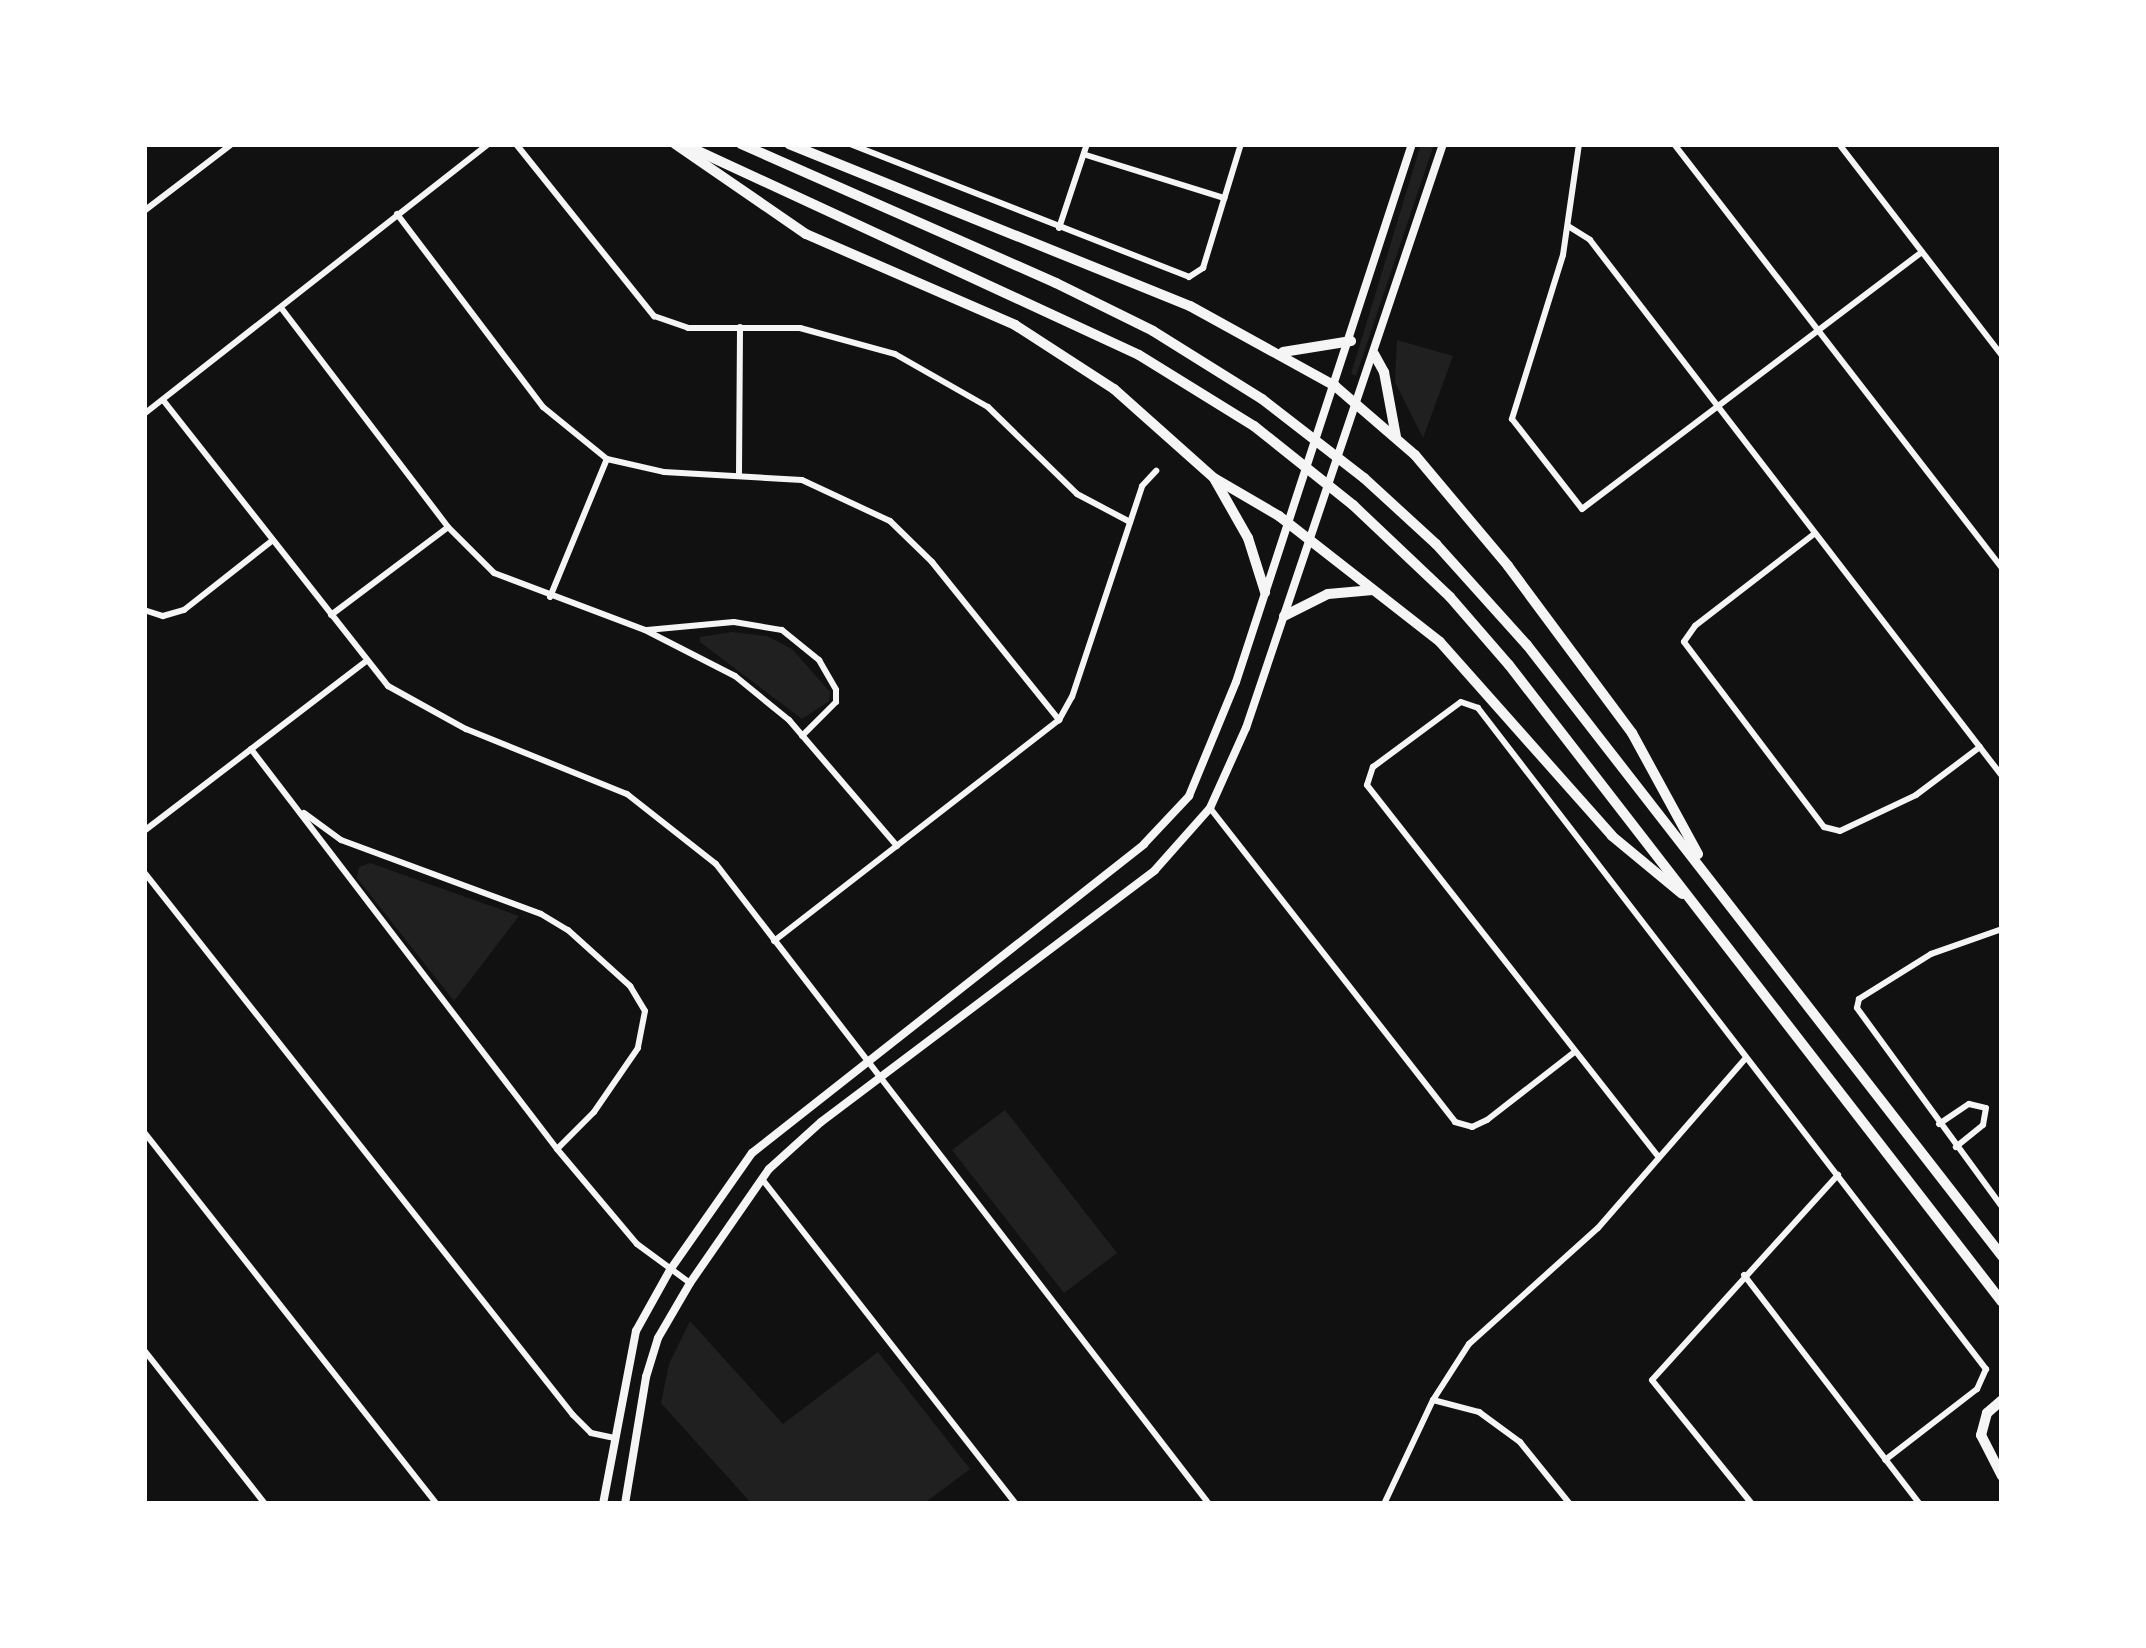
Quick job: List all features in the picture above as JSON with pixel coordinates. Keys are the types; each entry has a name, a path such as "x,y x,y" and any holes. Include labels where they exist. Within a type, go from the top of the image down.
{"highway":[{"path":"679,144 806,234 962,300 1049,345 1130,402 1214,478 1289,524 1460,661 1612,836 1697,907"},
{"path":"679,144 1104,337 1276,442 1390,537 1468,617 2002,1302"},
{"path":"741,144 1106,307 1195,356 1330,449 1426,535 1492,604 2002,1256"},
{"path":"789,144 1158,292 1281,352 1335,386 1396,437 1473,521 1632,733 1717,888"},
{"path":"1281,352 1351,341"},
{"path":"1374,354 1395,412 1396,437"},
{"path":"1214,478 1248,538 1265,592"},
{"path":"1284,616 1328,594 1373,590"},
{"path":"2002,1400 1987,1413 1981,1435 2002,1476"}],"street":[{"path":"144,414 488,144"},
{"path":"516,144 647,310 688,328 740,326 834,334 922,366 1001,416 1086,502 1130,522"},
{"path":"850,144 1175,274 1197,276 1241,144"},
{"path":"1059,228 1087,144"},
{"path":"603,1504 629,1352 670,1270 758,1146 1173,816 1213,748 1328,411 1412,144"},
{"path":"625,1504 650,1361 690,1282 762,1179 820,1122 1165,862 1210,808 1246,728 1443,144"},
{"path":"1579,144 1568,226 1512,419 1582,508 1922,252"},
{"path":"1674,144 2002,568"},
{"path":"1839,144 2002,356"},
{"path":"144,211 229,145"},
{"path":"1086,155 1224,198"},
{"path":"397,214 543,407 607,459 664,472 802,480 890,520 932,562 1059,720"},
{"path":"1568,226 1590,240 2002,776"},
{"path":"282,309 448,527 494,573 645,630 735,676 802,736 897,846"},
{"path":"739,473 740,326"},
{"path":"163,400 388,686 466,729 580,772 666,820 716,864 1209,1504"},
{"path":"550,597 607,459"},
{"path":"774,941 1059,720 1072,697 1142,485 1156,471"},
{"path":"331,615 448,527"},
{"path":"1815,533 1686,635 1686,648 1706,675 1830,832 1916,795 1980,747"},
{"path":"144,610 163,616 184,610 273,540"},
{"path":"645,630 734,622 782,630 819,660 836,690 836,701 802,736"},
{"path":"144,831 365,662"},
{"path":"1657,1155 1367,785 1373,767 1465,701 1478,708 1988,1372 1977,1390 1886,1460"},
{"path":"251,749 557,1149 625,1231 690,1282"},
{"path":"296,808 341,840 541,914 568,930 630,986 645,1011 647,1025 638,1048 594,1112 557,1149"},
{"path":"1210,808 1455,1122 1472,1126 1487,1120 1573,1053"},
{"path":"144,872 573,1415 591,1433 614,1438"},
{"path":"2002,929 1940,950 1857,1003 1858,1015 2002,1207"},
{"path":"1384,1504 1433,1400 1469,1344 1598,1228 1745,1059"},
{"path":"1939,1124 1969,1103 1986,1108 1983,1125 1956,1147"},
{"path":"144,1132 437,1504"},
{"path":"1736,1504 1749,1500 1652,1380 1838,1175"},
{"path":"762,1179 1016,1504"},
{"path":"1744,1274 1921,1504"},
{"path":"144,1350 265,1504"},
{"path":"1433,1400 1479,1412 1520,1442 1570,1504"},
{"path":"418,1504 430,1494"},
{"path":"1192,1504 1202,1496"}],"shaded area":[{"path":"1421,144 1434,144 1356,376 1351,374"},
{"path":"1397,340 1453,356 1423,438 1395,382"},
{"path":"732,632 767,636 792,649 830,692 829,701 802,719 700,642 700,637"},
{"path":"370,863 519,916 454,1001 357,878 359,867"},
{"path":"1005,1110 1117,1253 1064,1293 952,1150"},
{"path":"690,1321 783,1424 878,1352 970,1469 923,1504 752,1504 661,1403 669,1364"}]}
